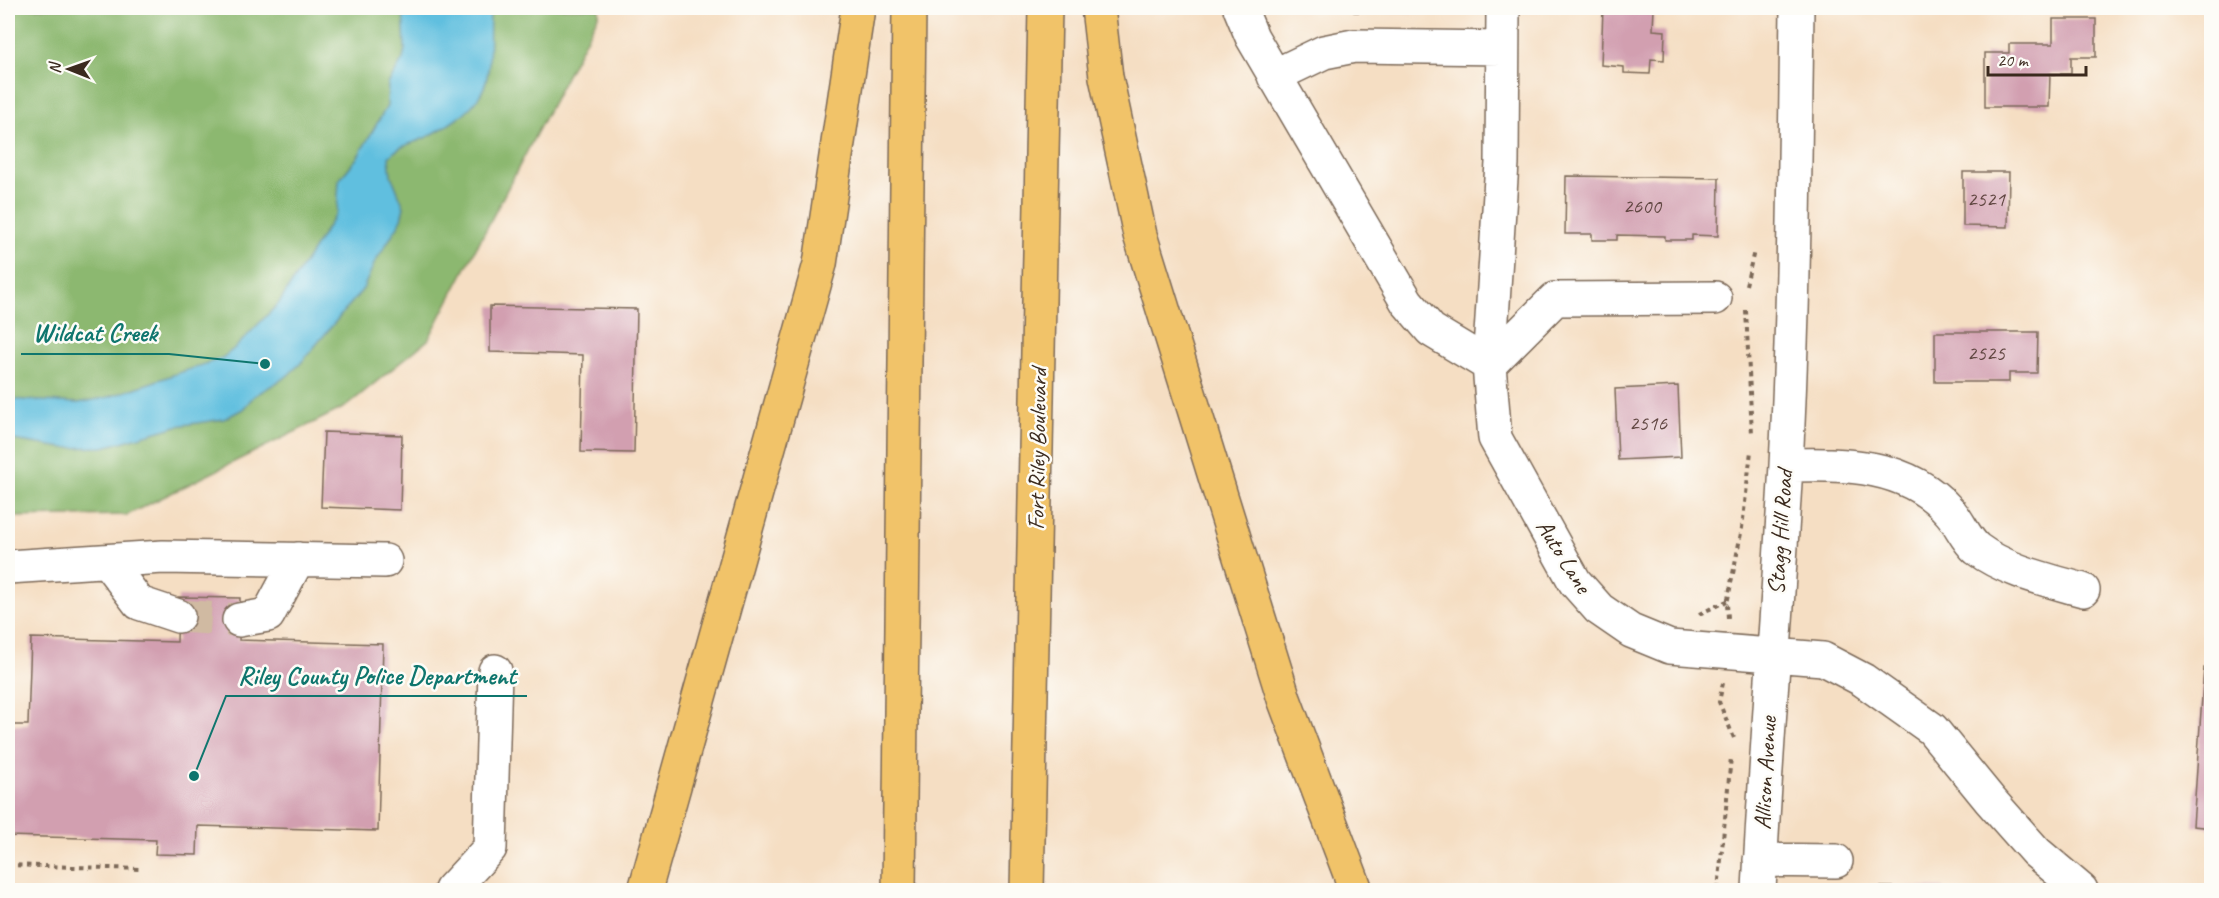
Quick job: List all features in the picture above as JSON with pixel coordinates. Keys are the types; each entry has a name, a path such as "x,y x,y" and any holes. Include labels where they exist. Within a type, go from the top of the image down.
{"highway":[{"path":"645,891 820,264 858,8"},
{"path":"900,891 909,8"},
{"name":"Fort Riley Boulevard","path":"1027,891 1046,8"},
{"path":"1098,8 1106,77 1140,236 1284,699 1356,891"}],"street":[{"path":"1240,8 1252,37 1274,76 1407,302 1431,330 1488,365 1555,299 1730,299"},
{"name":"Auto Lane","path":"1503,8 1502,163 1488,365 1495,438 1575,582 1599,609 1631,631 1670,647 1772,655"},
{"name":"Stagg Hill Road","path":"1772,655 1786,465 1794,233 1797,8"},
{"path":"1274,76 1324,52 1354,46 1502,48"},
{"path":"1786,465 1850,464 1887,471 1924,488 1950,512 1976,548 2010,567 2083,590"},
{"path":"8,567 163,557 385,561"},
{"path":"239,620 268,615 298,559"},
{"path":"107,561 139,603 178,616"},
{"path":"1772,655 1823,659 1863,681 1932,729 1990,801 2036,852 2081,891"},
{"name":"Allison Avenue","path":"1759,875 1772,655"},
{"path":"451,891 490,848 495,670"},
{"path":"1759,875 1836,861"}],"path":[{"path":"1745,287 1754,251"},
{"path":"1729,624 1727,604 1742,528 1752,441 1730,299"},
{"path":"1718,891 1728,777 1734,738 1719,702 1722,687"},
{"path":"8,865 141,869"}],"green space":[{"path":"8,8 599,8 599,14 428,340 345,407 127,515 8,517"}],"water":[{"path":"403,8 490,8 488,70 485,84 479,98 452,123 398,149 389,157 391,175 404,207 400,223 375,262 363,289 300,364 286,377 254,396 243,409 224,419 177,426 104,447 63,448 8,439 8,399 78,403 109,397 222,358 236,347 279,303 337,212 339,180 357,158 387,106 388,84 403,59 405,49"}],"building":[{"path":"1354,8 1463,8 1463,13 1354,12"},
{"path":"1603,8 1654,8 1653,30 1665,31 1664,60 1651,59 1650,74 1624,73 1624,67 1601,65"},
{"path":"2053,19 2096,19 2096,57 2071,57 2071,74 2050,74 2049,107 1985,107 1985,53 2009,53 2009,44 2053,44"},
{"path":"1963,172 2009,172 2008,227 1963,226"},
{"path":"1566,176 1719,178 1718,236 1692,235 1692,240 1665,240 1665,236 1617,235 1617,240 1592,240 1592,234 1565,234"},
{"path":"490,306 637,309 634,453 581,452 583,355 490,352"},
{"path":"1935,332 2038,332 2037,373 2009,373 2009,382 1935,382"},
{"path":"1678,386 1681,457 1618,460 1615,389"},
{"path":"324,432 402,435 400,510 321,507"},
{"path":"178,597 240,598 239,640 383,644 378,831 198,826 197,855 155,854 156,840 8,836 8,725 28,725 31,638 177,642"},
{"path":"2204,668 2212,669 2212,828 2193,826"},
{"path":"1881,887 1943,888 1943,890 1881,890"}],"tunnel":[{"path":"178,616 239,620"}],"place":[{"name":"Wildcat Creek","path":"265,364"},
{"name":"Riley County Police Department","path":"194,776"}]}
